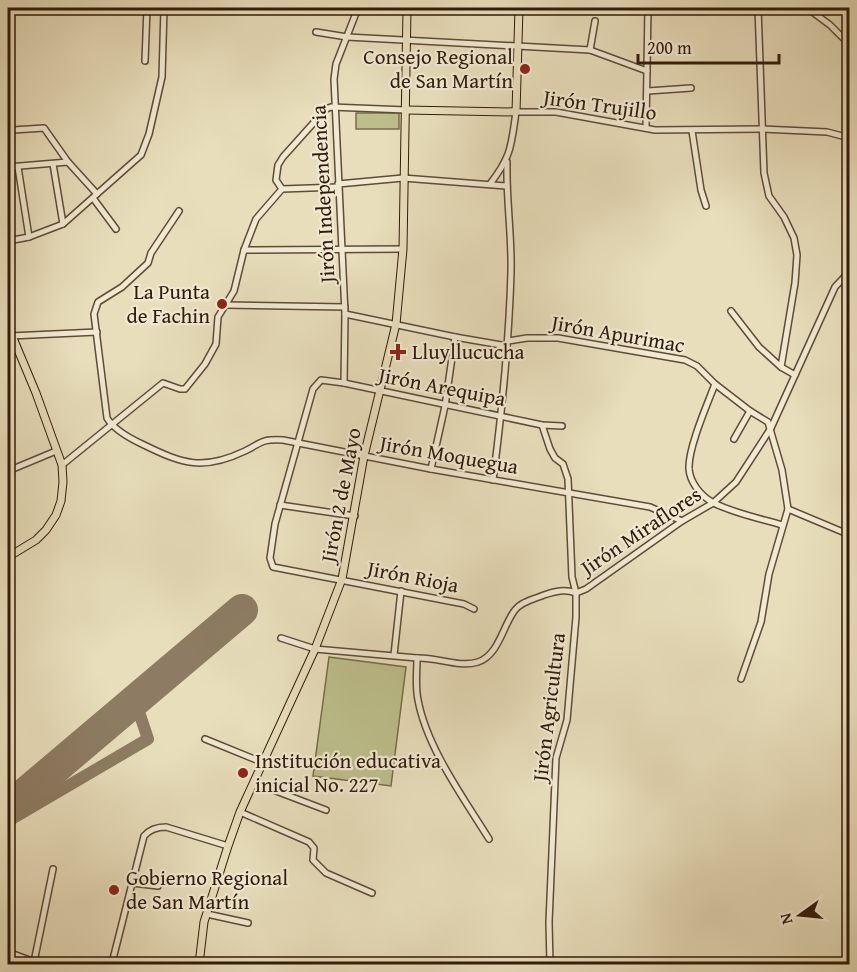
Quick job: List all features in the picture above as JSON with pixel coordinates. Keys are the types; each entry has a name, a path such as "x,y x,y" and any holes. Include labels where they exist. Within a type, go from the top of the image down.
{"main road":[{"name":"Jirón 2 de Mayo","path":"199,964 207,914 240,812 315,649 342,579 364,456 396,324 403,249 407,8"},
{"path":"516,112 519,8"},
{"name":"Jirón Trujillo","path":"406,110 516,112"},
{"path":"8,326 10,336 36,393 62,465 63,483 61,501 56,515 46,530 36,540 8,557"}],"street":[{"path":"145,61 147,8"},
{"path":"8,241 29,237 63,224 134,162 145,148 162,77 164,8"},
{"name":"Jirón Independencia","path":"344,383 345,307 338,186 335,72 358,8"},
{"path":"646,128 648,8"},
{"path":"758,8 764,173 769,196 784,217 794,238 797,255 795,283 781,367"},
{"path":"807,8 831,25 849,45"},
{"path":"591,50 595,21"},
{"path":"316,32 347,37 591,50 648,71"},
{"path":"648,91 691,88"},
{"name":"Jirón Trujillo","path":"282,189 276,180 278,165 326,109 406,110"},
{"path":"493,480 501,416 511,270 506,186 507,160 516,112"},
{"name":"Jirón Trujillo","path":"516,112 556,112 646,128 692,131 762,129 827,132 849,138"},
{"path":"8,138 13,130 44,128 95,196 116,229"},
{"path":"692,131 701,190 706,206"},
{"path":"490,184 507,160"},
{"path":"8,167 68,162"},
{"path":"53,164 63,224"},
{"path":"18,167 29,237"},
{"path":"62,465 163,383 185,389 205,364 216,344 216,324 220,311 234,291 244,250 256,219 282,189 338,186 403,178 506,186"},
{"path":"111,425 106,411 95,307 98,302 132,278 148,262 151,253 179,211"},
{"path":"244,250 403,249"},
{"name":"Jirón Miraflores","path":"281,638 315,649 468,663 484,659 496,646 516,610 522,604 554,591 576,593 611,572 682,521 713,503 736,482 771,428 835,287 848,275"},
{"path":"224,305 345,307"},
{"path":"731,311 759,347 781,367 795,375"},
{"name":"Jirón Apurimac","path":"345,314 455,338 507,343 527,338 558,338 685,360 697,366 715,384 750,411 764,418 771,428"},
{"path":"10,336 97,332"},
{"path":"432,469 445,406 455,338"},
{"name":"Jirón Arequipa","path":"299,444 316,383 321,380 542,425 562,426"},
{"path":"715,384 698,431 689,469 697,488 713,503 782,525"},
{"path":"734,439 750,411"},
{"name":"Jirón Moquegua","path":"111,425 136,441 190,464 204,464 229,458 264,440 283,440 650,507 682,521"},
{"name":"Jirón Agricultura","path":"542,425 550,448 555,458 563,465 568,479 572,577 576,593 572,685 567,720 556,758 549,922 550,964"},
{"path":"741,679 761,622 769,574 788,508 782,470 771,428"},
{"path":"299,444 280,505 355,516"},
{"path":"8,471 56,451"},
{"name":"Jirón Rioja","path":"280,505 270,558 273,567 464,603 474,609"},
{"path":"788,508 849,535"},
{"path":"394,655 401,591"},
{"path":"417,658 417,698 426,730 453,782 489,839"},
{"path":"205,739 264,763"},
{"path":"255,783 326,810"},
{"path":"240,812 309,842 314,848 313,860 326,873 372,893"},
{"path":"112,963 144,836 151,830 166,827 228,846"},
{"path":"8,952 18,958 37,963 53,869"},
{"path":"132,883 158,886"},
{"path":"207,914 248,923"},
{"path":"15,964 18,958"}],"green space":[{"path":"356,113 399,113 399,129 356,129"},
{"path":"329,657 406,667 391,786 313,776"}],"taxiway":[{"path":"8,821 148,739 135,700"}],"runway":[{"path":"8,808 242,610"}],"place":[{"name":"Consejo Regional de San Martín","path":"525,69"},
{"name":"La Punta de Fachin","path":"222,304"},
{"name":"Lluyllucucha","path":"398,352"},
{"name":"Institución educativa inicial No. 227","path":"243,773"},
{"name":"Gobierno Regional de San Martín","path":"114,890"}]}
